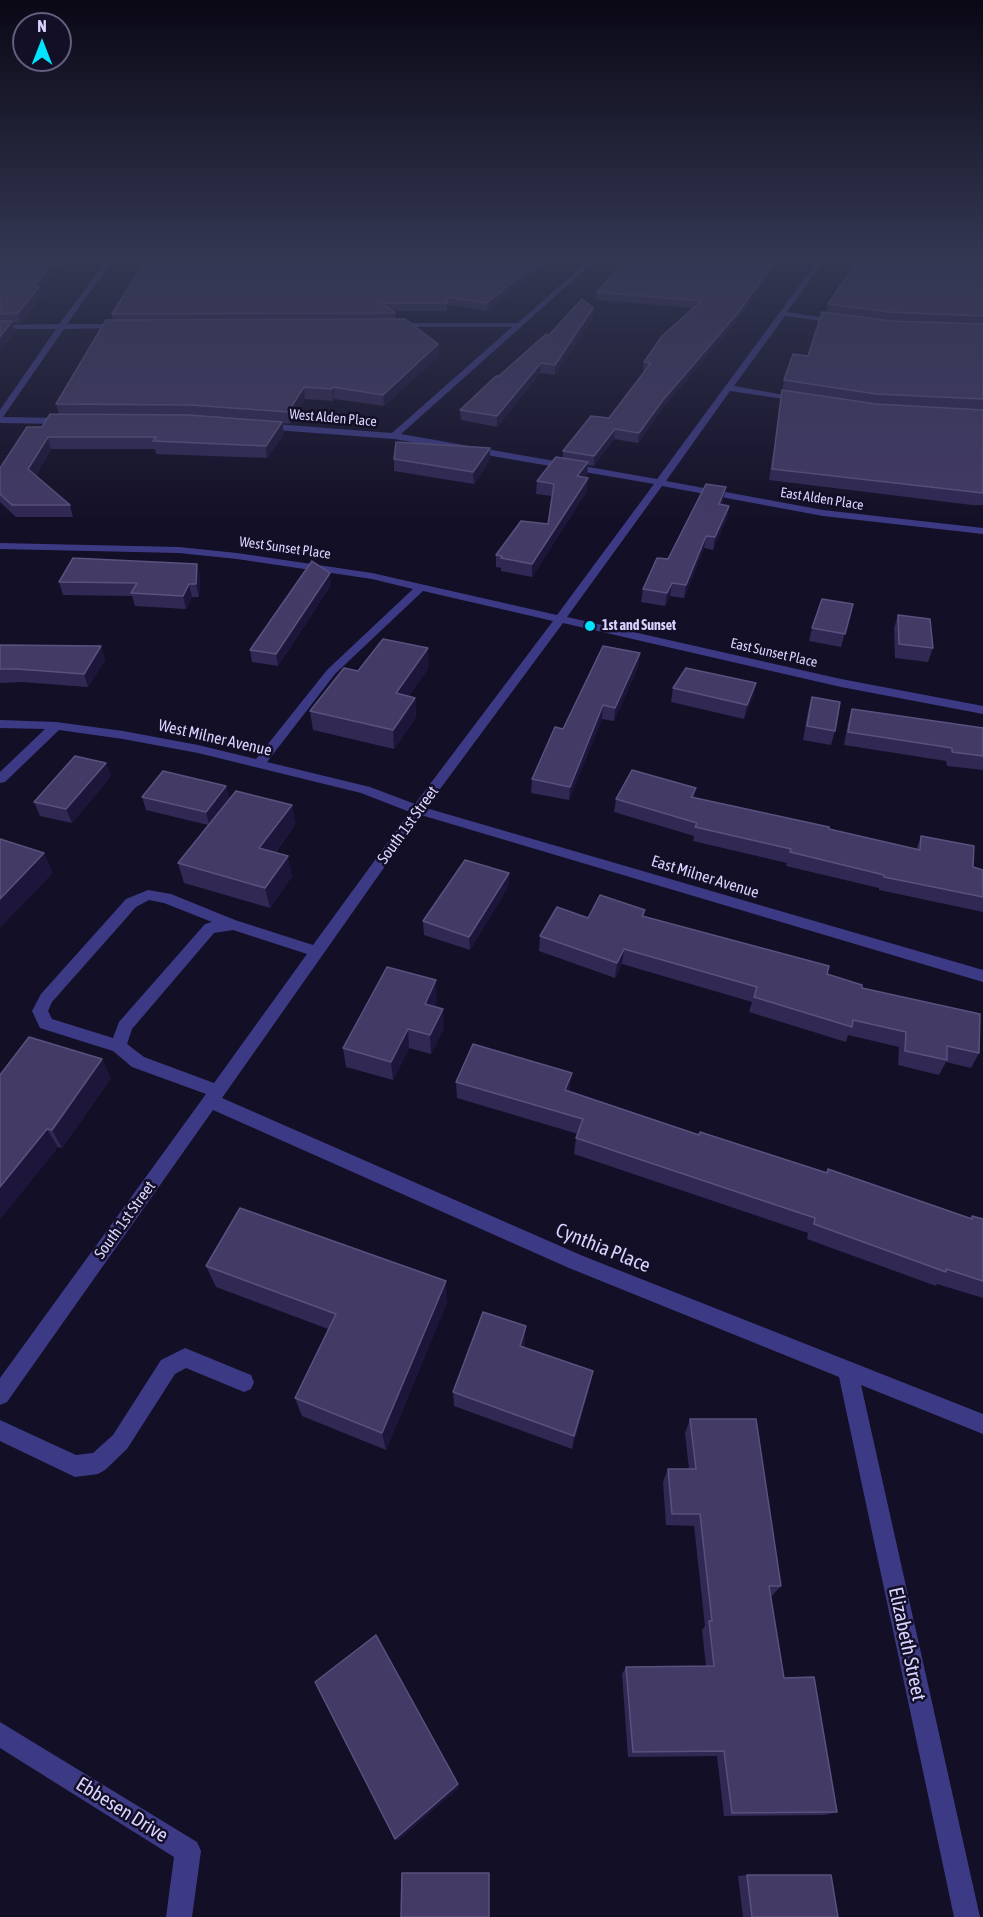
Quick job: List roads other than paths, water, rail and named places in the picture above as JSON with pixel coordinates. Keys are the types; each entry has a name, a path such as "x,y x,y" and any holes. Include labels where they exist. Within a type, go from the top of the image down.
{"street":[{"path":"0,418 47,348"},
{"path":"394,436 493,348"},
{"name":"South 1st Street","path":"0,1395 417,810 560,619 756,348"},
{"path":"728,388 814,402"},
{"path":"0,418 69,421"},
{"name":"West Alden Place","path":"248,425 394,436 507,454 659,484"},
{"name":"East Alden Place","path":"659,484 844,517 983,531"},
{"name":"West Sunset Place","path":"0,546 158,549 237,555 372,576 560,619"},
{"path":"259,764 331,672 421,587"},
{"name":"East Sunset Place","path":"560,619 841,683 983,710"},
{"name":"West Milner Avenue","path":"0,724 56,726 188,747 364,790 417,810"},
{"path":"0,779 56,726"},
{"name":"East Milner Avenue","path":"417,810 983,976"},
{"name":"Cynthia Place","path":"233,926 166,898 148,895 131,903 46,998 40,1011 46,1024 118,1046 138,1062 576,1262 983,1424"},
{"path":"118,1046 125,1026 210,928 233,926 317,952"},
{"path":"0,1430 75,1466 98,1463 120,1442 168,1367 185,1358 244,1382"},
{"name":"Elizabeth Street","path":"848,1370 967,1917"},
{"name":"Ebbesen Drive","path":"0,1734 188,1851 179,1917"}],"place":[{"name":"1st and Sunset","path":"590,626"}]}
